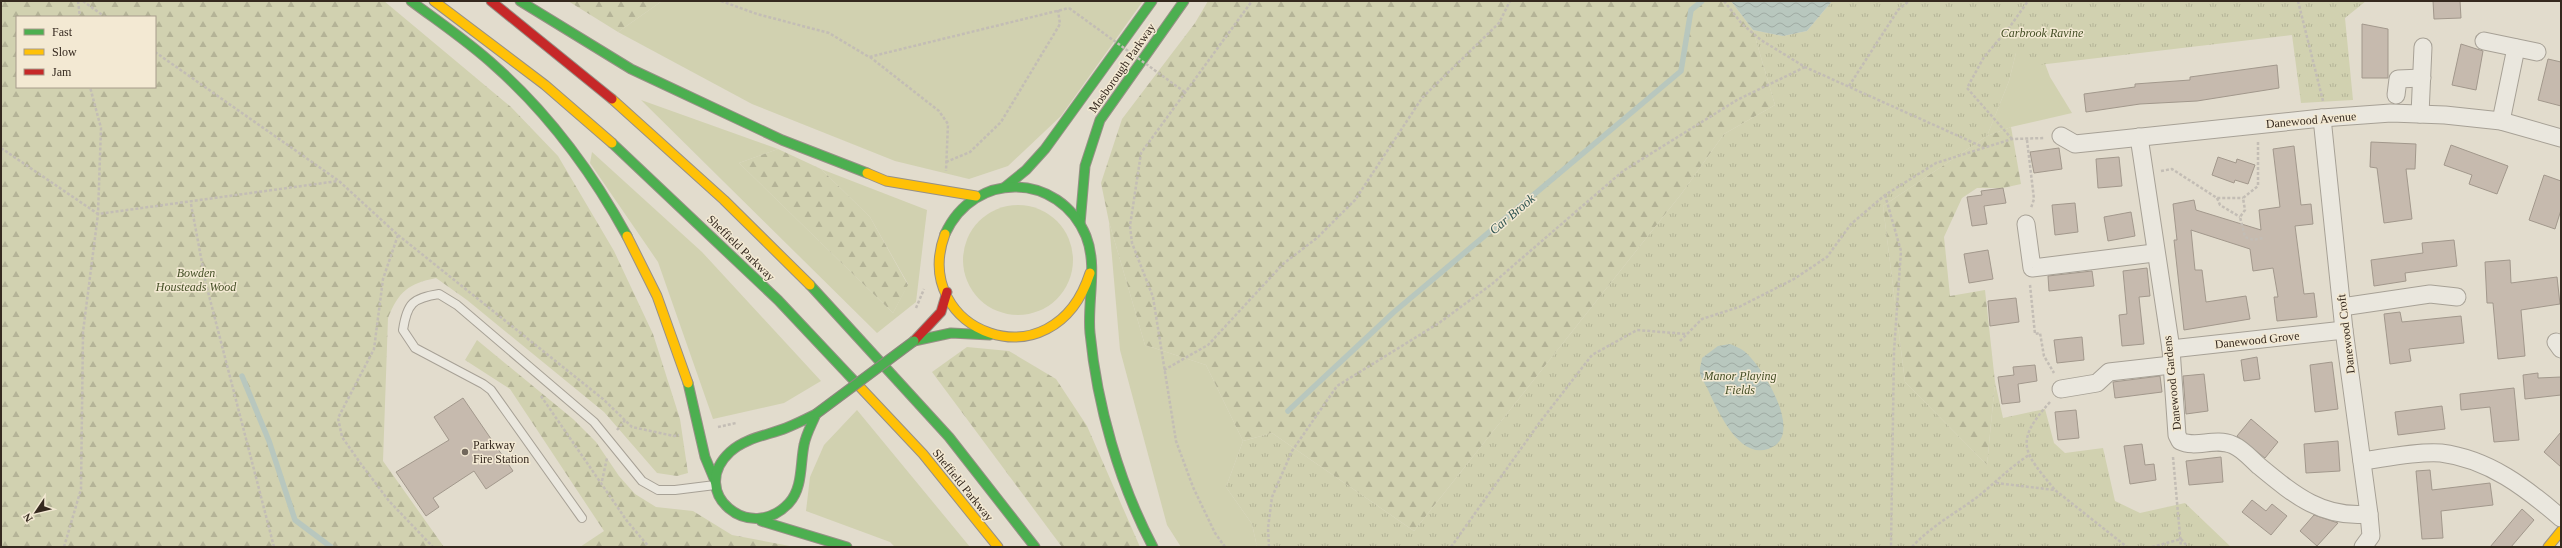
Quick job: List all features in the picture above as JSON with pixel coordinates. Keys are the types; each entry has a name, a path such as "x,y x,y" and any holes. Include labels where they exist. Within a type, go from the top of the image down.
{"highway":[{"path":"410,1 505,75 545,118 583,168 631,243 648,276 671,332 699,429 705,461 715,483 718,498 727,511 740,520 753,523 761,521 782,510 797,492 803,460 804,444 816,414"},
{"name":"Sheffield Parkway","path":"434,1 550,90 630,159 706,230 778,300 922,454 998,547"},
{"name":"Sheffield Parkway","path":"491,1 585,75 637,122 804,280 937,423 1035,547"},
{"path":"520,1 632,68 782,140 886,181 976,196"},
{"name":"Mosborough Parkway","path":"1005,187 1026,170 1050,144 1152,1"},
{"name":"Mosborough Parkway","path":"1080,224 1085,166 1100,120 1184,1"},
{"path":"993,335 981,330 960,313 947,292 941,275 941,245 954,217 976,196 1005,187 1020,186 1048,194 1061,202 1080,224 1086,237 1090,273 1089,325 1096,377 1114,455 1137,518 1153,547"},
{"path":"914,341 951,333 1026,336 1047,329 1065,317 1080,300 1087,288 1090,273"},
{"path":"715,483 723,459 733,449 816,414 914,341 942,312 947,292"},
{"path":"761,521 847,547"}],"street":[{"path":"2484,41 2537,52"},
{"path":"2420,114 2423,47"},
{"path":"2501,121 2516,48"},
{"path":"2396,95 2398,79 2422,78"},
{"name":"Danewood Avenue","path":"2061,136 2075,144 2139,136 2322,118 2420,114 2501,121 2561,138"},
{"name":"Danewood Croft","path":"2322,118 2344,330 2369,514 2371,536 2363,547"},
{"name":"Danewood Gardens","path":"2139,136 2154,253 2171,357 2177,436 2180,441 2189,444 2223,441 2236,446 2290,492 2310,503 2339,514 2369,514"},
{"path":"2026,224 2032,268 2154,253"},
{"path":"2342,307 2430,294 2457,297"},
{"name":"Danewood Grove","path":"2061,389 2097,383 2109,372 2171,357 2344,330"},
{"path":"2362,461 2440,453 2478,461 2510,478 2558,533"}],"lane":[{"path":"582,518 491,390 483,384 415,348 403,330 406,311 420,297 439,294 457,305 594,422 642,480 658,490 675,490 715,483"}],"path":[{"path":"78,1 80,16"},
{"path":"83,1 104,16"},
{"path":"721,1 757,14 829,33 869,57 1069,8 1186,93"},
{"path":"1225,547 1215,534 1193,487 1176,441 1153,297 1132,243 1130,226 1141,153 1252,1"},
{"path":"1164,370 1208,345 1283,264 1317,238 1355,200 1422,98 1499,23 1510,1"},
{"path":"1724,1 1742,24 1761,40 1805,67 1983,147"},
{"path":"1849,86 1898,10 1909,1"},
{"path":"2012,139 1966,88 1984,57 2009,28 2028,1"},
{"path":"2298,1 2324,108 2322,118"},
{"path":"946,162 970,152 1001,122 1060,24 1058,10"},
{"path":"156,53 339,181 398,235 603,399 632,427 674,436 699,429"},
{"path":"1269,547 1268,528 1272,496 1292,451 1336,386 1439,323 1492,284 1623,171 1736,100 1805,67"},
{"path":"64,547 81,489 83,332 98,214 101,128 90,88"},
{"path":"2143,174 2172,169 2217,198 2244,198 2258,186 2257,125"},
{"path":"1680,341 1702,319 1746,304 1794,279 1827,256 1851,224 1885,195 1936,163 2012,139 2027,140 2061,136"},
{"path":"2026,224 2034,199 2027,140"},
{"path":"1,148 98,214 339,181"},
{"path":"1885,195 1901,252 1894,351 1891,547"},
{"path":"2217,198 2220,205 2240,217 2245,236 2253,240 2263,238"},
{"path":"2240,217 2246,210 2244,198"},
{"path":"191,204 206,284 274,547"},
{"path":"398,235 383,279 374,349 338,418 342,437 361,464 389,501 434,547"},
{"path":"2032,268 2028,274 2035,334 2040,333 2044,356 2061,389 2037,416 2027,432 2026,451 2055,490 2127,547"},
{"path":"1450,547 1540,422 1592,355 1637,330 1687,334"},
{"path":"540,394 628,521 649,547"},
{"path":"2180,441 2172,450 2182,547"},
{"path":"1912,547 1924,533 1952,516 1996,483 2008,469 2029,455"},
{"path":"1996,483 2055,490"},
{"path":"2152,547 2181,539"},
{"path":"2181,539 2188,547"}],"green space":[{"name":"Bowden Housteads Wood","path":"1,1 384,1 511,107 558,156 614,251 653,334 680,419 688,473 677,476 657,473 604,412 467,300 436,278 426,280 411,286 401,295 396,301 388,318 383,461 444,547 1,547"},
{"path":"568,1 662,1 618,32"},
{"path":"662,1 1143,1 1061,116 1008,166 969,179 895,161 752,104 618,32"},
{"path":"1208,1 1731,1 1753,30 1775,105 1724,134 1682,193 1414,531 1272,433 1243,441 1206,365 1145,345 1109,222 1101,183 1122,119 1195,23"},
{"name":"Manor Playing Fields","path":"1832,1 2366,1 2345,18 2353,100 2301,103 2292,35 2030,66 2016,53 2009,81 1987,136 1883,206 1905,382 1987,465 1995,382 2003,418 2045,409 2054,443 2065,453 2103,448 2115,501 2140,513 2185,503 2231,547 1257,547 1252,524 1226,487 1243,441 1272,433 1414,531 1682,193 1724,134 1775,105 1753,30 1783,36 1807,31"},
{"path":"2026,13 2050,77 2072,113 2011,127 1987,136 2009,81"},
{"path":"641,100 778,149 739,163 893,313 908,284 870,217 821,169 927,210 916,302 877,333"},
{"path":"2011,127 2021,184 2003,188 1977,188 1962,198 1944,237 1950,296 1985,290 1995,382 1987,465 1905,382 1883,206 1987,136"},
{"path":"778,149 821,169 870,217 908,285 893,313 739,163"},
{"path":"592,152 702,252 821,381 784,403 713,419 658,262 590,163"},
{"path":"1018,205 1029,206 1039,210 1057,221 1068,239 1072,249 1072,271 1068,281 1057,299 1039,310 1029,314 1018,315 1007,314 997,310 979,299 968,281 964,271 963,260 964,249 968,239 979,221 997,210 1007,206"},
{"path":"1109,222 1145,345 1206,365 1243,441 1226,487 1252,524 1257,547 1181,547 1167,525 1120,350"},
{"path":"477,340 573,419 596,442 619,476 635,494 656,507 693,511 732,535 795,547 580,547 604,531 510,389 465,360"},
{"path":"967,347 1009,351 1056,379 1087,426 1140,547 1062,547 932,372"},
{"path":"857,410 970,547 895,547 890,542 806,511 810,477 824,445"}],"water":[{"path":"1731,1 1832,1 1807,31 1783,36 1753,30"},
{"path":"1730,344 1742,350 1752,359 1770,385 1777,401 1782,416 1783,431 1779,442 1768,449 1758,450 1748,447 1739,440 1724,421 1700,373 1702,358 1718,346"}],"building":[{"path":"2433,1 2460,1 2461,18 2434,19"},
{"path":"2362,24 2388,29 2388,78 2362,78"},
{"path":"2461,44 2483,51 2476,90 2452,85"},
{"path":"2548,59 2561,62 2561,106 2538,100"},
{"path":"2277,65 2279,88 2197,101 2140,104 2086,112 2084,94 2135,87 2135,84 2190,80 2190,77"},
{"path":"2371,142 2416,144 2415,169 2406,169 2412,219 2384,223 2377,168 2370,167"},
{"path":"2451,145 2508,166 2497,194 2469,184 2472,175 2444,165"},
{"path":"2294,146 2301,205 2311,204 2313,224 2295,226 2304,294 2314,293 2317,317 2277,321 2274,297 2278,297 2273,268 2253,271 2250,249 2191,230 2195,270 2202,270 2206,302 2246,296 2250,319 2184,330 2174,240 2177,240 2173,204 2194,200 2196,210 2261,230 2259,210 2280,207 2273,149"},
{"path":"2059,148 2062,169 2034,173 2030,152"},
{"path":"2119,157 2122,186 2098,188 2096,159"},
{"path":"2218,157 2236,163 2237,159 2255,165 2248,184 2235,180 2234,183 2212,175"},
{"path":"2544,175 2561,181 2561,210 2555,229 2529,220"},
{"path":"2003,188 2006,203 1984,206 1987,224 1972,226 1967,197 1982,195 1981,191"},
{"path":"2075,203 2078,232 2055,235 2052,205"},
{"path":"2131,212 2135,236 2108,241 2104,217"},
{"path":"2454,240 2457,266 2405,273 2406,281 2374,286 2371,260 2423,253 2422,243"},
{"path":"1988,250 1993,279 1969,283 1964,254"},
{"path":"2510,260 2511,283 2557,277 2560,304 2521,310 2525,356 2498,359 2493,303 2487,303 2485,262"},
{"path":"2147,268 2150,296 2139,297 2144,344 2122,346 2119,315 2127,314 2123,271"},
{"path":"2092,271 2094,286 2049,291 2048,276"},
{"path":"2016,298 2019,322 1990,326 1988,301"},
{"path":"2400,312 2402,322 2461,316 2464,343 2409,349 2411,361 2390,364 2384,314"},
{"path":"2082,337 2084,360 2057,363 2054,340"},
{"path":"2257,357 2260,379 2244,381 2241,360"},
{"path":"2332,362 2338,409 2315,412 2310,365"},
{"path":"2035,365 2037,381 2018,384 2020,402 2002,404 1998,377 2014,375 2013,367"},
{"path":"2538,373 2538,378 2561,377 2561,395 2525,399 2523,375"},
{"path":"2204,374 2208,411 2186,414 2183,376"},
{"path":"2160,376 2162,392 2115,398 2113,382"},
{"path":"2514,388 2519,440 2494,442 2490,407 2461,410 2460,394"},
{"name":"Parkway Fire Station","path":"463,398 513,471 486,489 474,471 433,498 439,507 426,516 396,472 449,440 434,417"},
{"path":"2442,406 2445,429 2398,435 2395,412"},
{"path":"2076,410 2079,438 2058,440 2055,412"},
{"path":"2251,419 2278,442 2265,458 2237,436"},
{"path":"2561,432 2561,467 2544,452"},
{"path":"2338,441 2340,471 2306,473 2304,444"},
{"path":"2142,444 2145,465 2154,464 2156,480 2130,484 2124,446"},
{"path":"2221,457 2223,482 2189,485 2186,461"},
{"path":"2430,470 2432,490 2490,483 2493,505 2441,511 2443,538 2422,539 2416,471"},
{"path":"2252,500 2266,511 2272,504 2287,516 2271,535 2242,512"},
{"path":"2522,509 2534,520 2511,547 2490,547"},
{"path":"2314,515 2338,523 2317,546 2300,531"}],"waterway":[{"name":"Car Brook","path":"1288,411 1394,312 1681,71 1691,10 1702,1"},
{"path":"242,376 269,441 295,520 331,547"}],"traffic: fast":[{"path":"411,1 485,57 533,104 551,124 584,167 627,236"},
{"path":"520,1 631,69 782,140 867,173"},
{"path":"1005,187 1026,170 1045,149 1152,1"},
{"path":"1080,224 1085,166 1100,120 1184,1"},
{"path":"612,143 778,300 859,386"},
{"path":"945,234 958,213 975,198 995,190 1016,187 1037,190 1057,200 1073,215 1086,236 1091,259 1092,272 1089,321 1093,360 1104,415 1111,443 1130,497 1153,547"},
{"path":"810,285 949,437 1035,547"},
{"path":"914,341 951,333 990,335"},
{"path":"816,414 914,341"},
{"path":"688,383 705,457 715,481"},
{"path":"816,414 805,441 797,490 789,503 774,515 757,518 742,516 729,508 719,497 716,483 719,467 730,452 743,443 786,428 816,414"},
{"path":"761,521 847,547"}],"traffic: slow":[{"path":"434,1 545,85 612,143"},
{"path":"612,99 724,200 810,285"},
{"path":"867,173 886,181 976,196"},
{"path":"945,234 939,268 947,297 965,319 990,333 1018,337 1047,329 1072,308 1090,273"},
{"path":"627,236 657,296 688,383"},
{"path":"859,386 923,454 998,547"},
{"path":"2548,547 2561,531"}],"traffic: jam":[{"path":"491,1 612,99"},
{"path":"914,341 941,312 947,292"}],"place":[{"name":"Parkway Fire Station","path":"465,452"}],"park label":[{"name":"Carbrook Ravine","path":"2042,33"}]}
